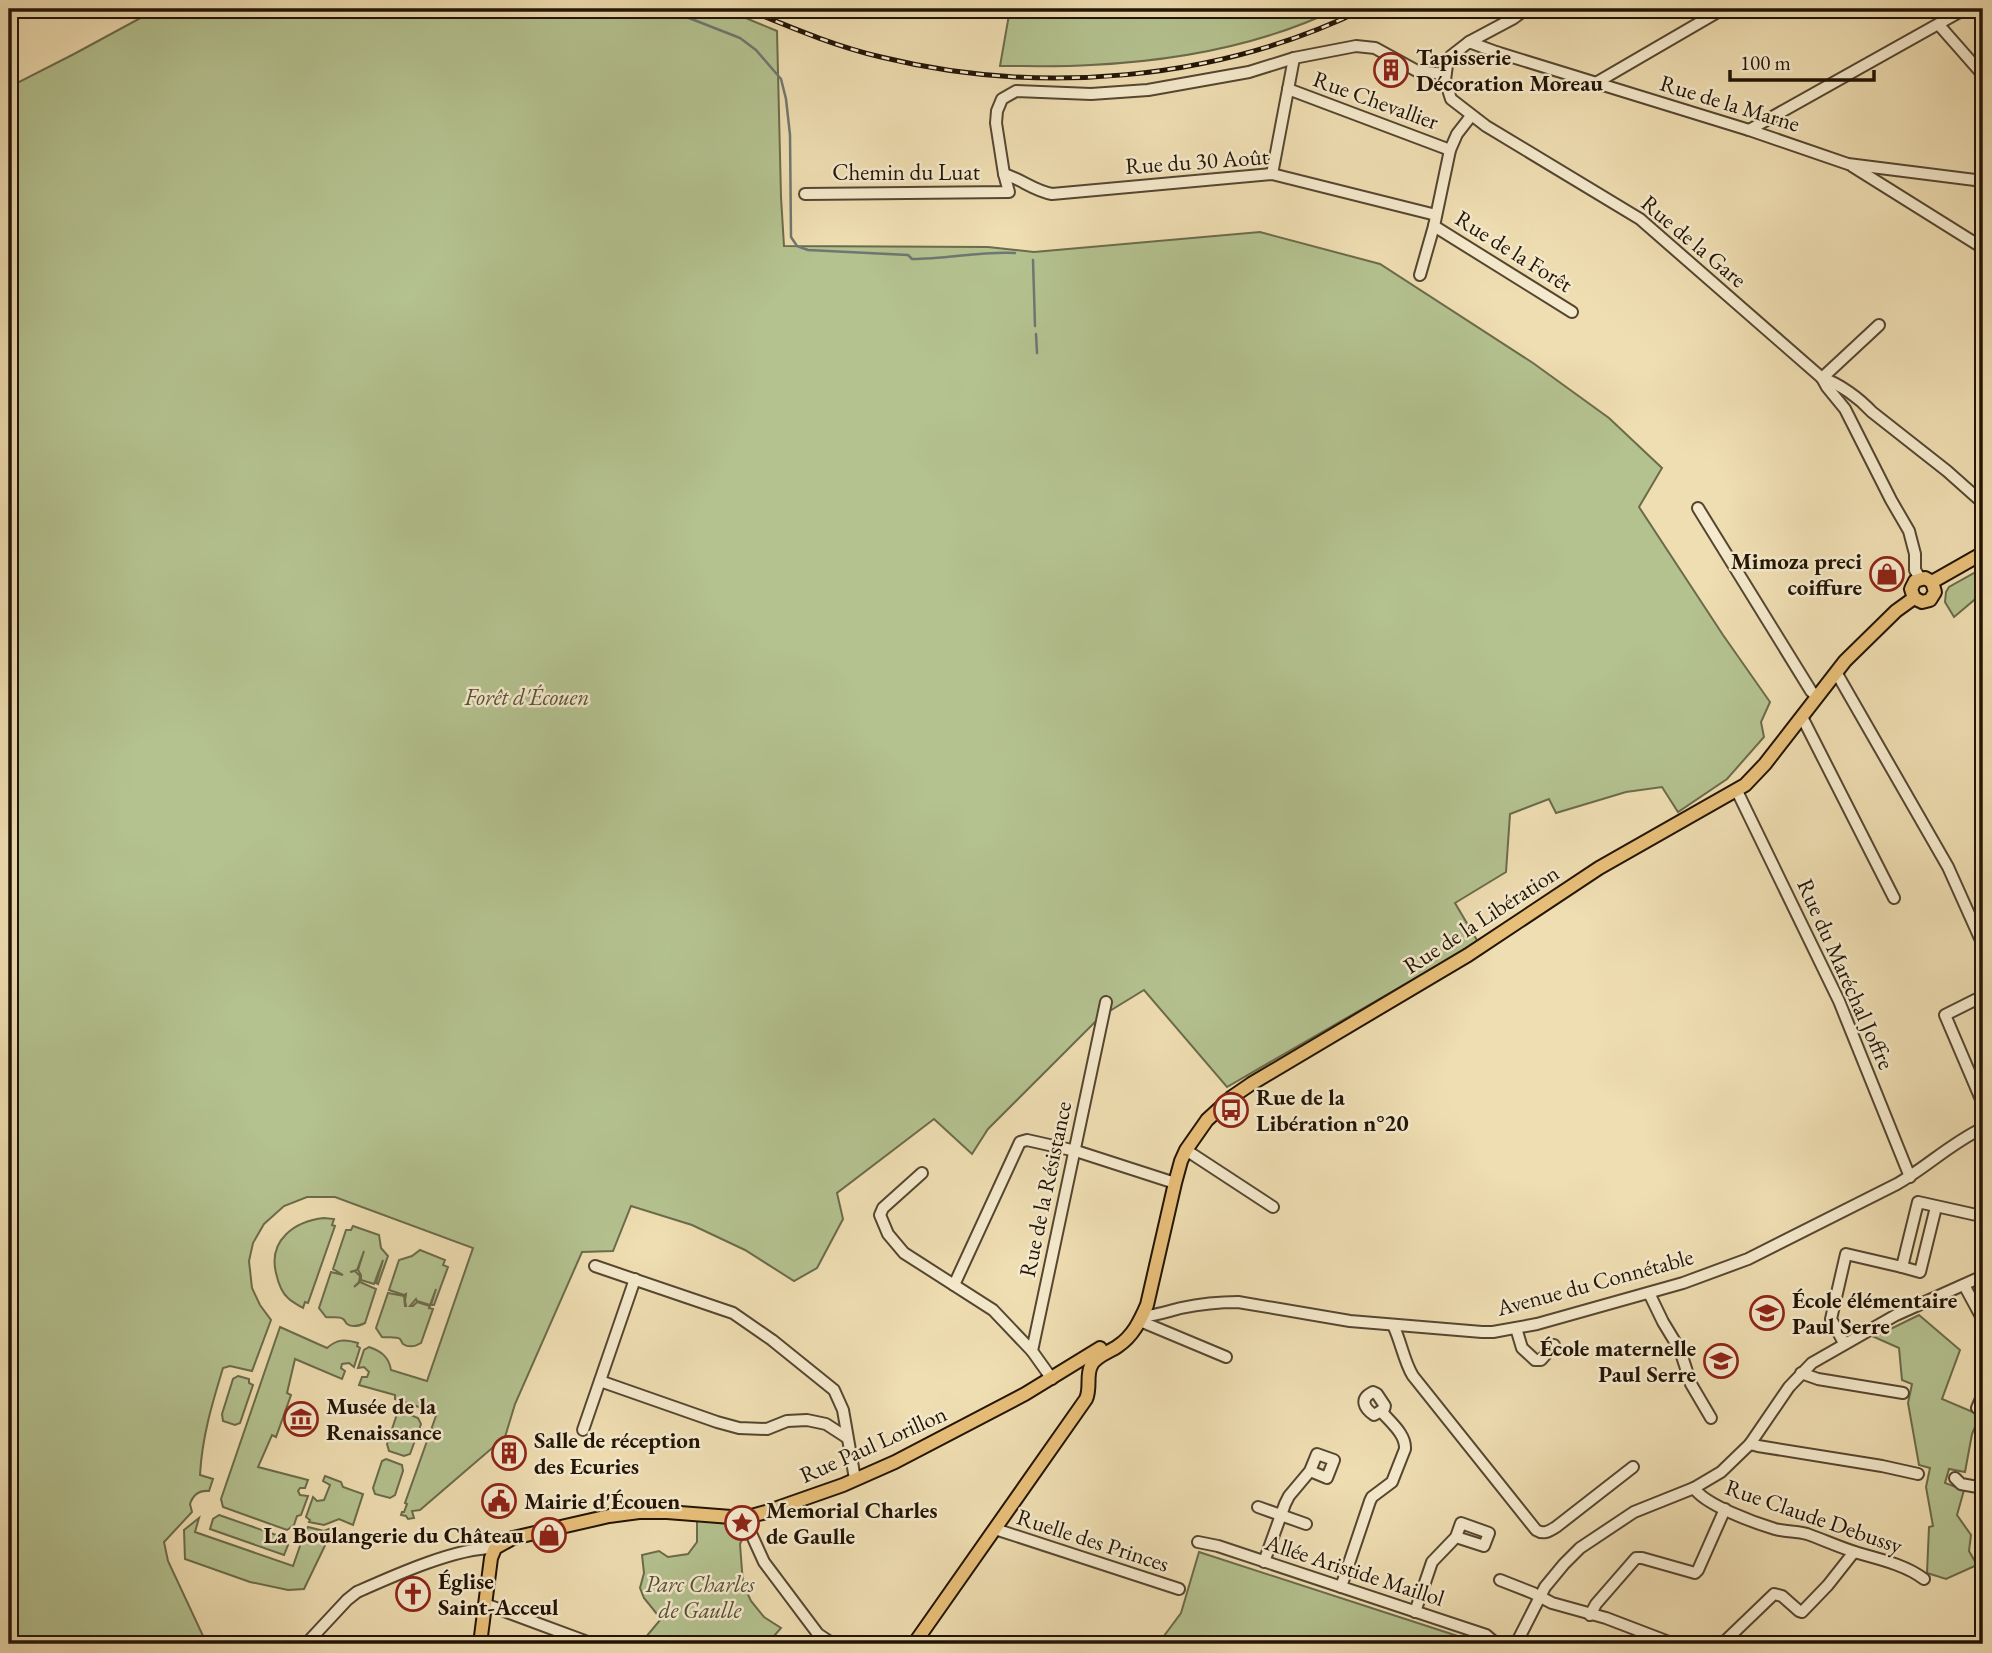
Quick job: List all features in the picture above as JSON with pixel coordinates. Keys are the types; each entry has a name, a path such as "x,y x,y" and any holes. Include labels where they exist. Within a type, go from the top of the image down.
{"main road":[{"path":"1926,580 1935,592 1930,600 1922,602 1913,598 1912,585 1983,553"},
{"name":"Rue de la Libération","path":"1141,1319 1175,1183 1186,1150 1207,1120 1251,1084 1468,955 1599,867 1737,791 1765,764 1836,672 1879,627 1913,598"},
{"path":"914,1644 1086,1399 1090,1388 1089,1375 1094,1362 1124,1342 1141,1319"},
{"name":"Rue Paul Lorillon","path":"495,1548 513,1538 602,1517 667,1512 744,1518 817,1494 895,1462 1052,1379 1141,1319"},
{"path":"480,1644 489,1566 495,1548"}],"street":[{"path":"1004,174 996,123 1000,104 1010,93 1021,91 1091,94 1148,90 1249,72 1294,58 1356,46 1375,48 1417,71 1445,74 1451,56 1469,42 1514,18 1525,9"},
{"path":"1594,84 1723,9"},
{"path":"1749,130 1965,9"},
{"path":"1939,25 1983,75"},
{"name":"Rue de la Marne","path":"1469,42 1849,163 1983,181"},
{"path":"1272,174 1294,58"},
{"name":"Rue de la Gare","path":"1445,74 1451,99 1471,116 1640,219 1822,378 1845,409 1909,531 1915,554 1915,570 1926,580"},
{"name":"Rue Chevallier","path":"1288,89 1450,150"},
{"path":"1420,275 1450,150 1457,134 1471,116"},
{"path":"1849,163 1983,248"},
{"name":"Rue du 30 Août","path":"1004,174 1052,194 1272,174 1435,220"},
{"name":"Chemin du Luat","path":"805,194 1009,192 1004,174"},
{"name":"Rue de la Forêt","path":"1435,220 1572,312"},
{"path":"1879,325 1822,378 1833,382 1864,404 1983,503"},
{"path":"1845,409 1872,412"},
{"path":"1698,508 1816,696"},
{"path":"1836,672 1948,867 1979,925 1983,945"},
{"path":"1802,717 1894,898"},
{"name":"Rue du Maréchal Joffre","path":"1737,791 1839,1001 1910,1177"},
{"path":"1983,996 1945,1015 1983,1104"},
{"name":"Rue de la Résistance","path":"1032,1351 1076,1151 1105,1002"},
{"name":"Avenue du Connétable","path":"1141,1319 1182,1308 1238,1302 1342,1320 1393,1325 1482,1332 1516,1328 1683,1283 1748,1259 1910,1177 1947,1148 1983,1128"},
{"path":"954,1285 1020,1142 1027,1140 1076,1151 1175,1183"},
{"path":"1186,1150 1273,1208"},
{"path":"922,1173 888,1202 880,1215 888,1234 904,1253 916,1262 993,1310 1032,1351 1052,1379"},
{"path":"1902,1267 1918,1202 1980,1216 1983,1201"},
{"path":"1844,1343 1831,1319 1846,1254 1920,1272 1936,1207"},
{"path":"595,1266 733,1313 772,1340 834,1390 843,1410 855,1479"},
{"path":"1524,1644 1539,1596 1564,1563 1589,1542 1634,1512 1693,1488 1721,1472 1750,1444 1774,1408 1812,1363 1896,1315 1983,1276"},
{"path":"583,1430 635,1279"},
{"path":"1964,1285 1983,1320"},
{"path":"1649,1293 1679,1350 1691,1384 1711,1418"},
{"path":"1141,1319 1226,1357"},
{"path":"1393,1325 1413,1376 1536,1530 1549,1531 1556,1527 1633,1467"},
{"path":"1405,1355 1413,1326"},
{"path":"1516,1328 1522,1348 1535,1360 1541,1360 1554,1345"},
{"path":"1071,1367 1089,1375"},
{"path":"1801,1373 1818,1379 1903,1393"},
{"path":"600,1381 738,1428 767,1429 788,1421 807,1420 826,1424 846,1437"},
{"path":"1977,1408 1983,1394"},
{"path":"1341,1587 1370,1501 1392,1482 1405,1449 1403,1437 1381,1411"},
{"path":"1750,1444 1918,1474"},
{"path":"1264,1562 1289,1496 1310,1471"},
{"path":"1955,1478 1961,1484 1983,1488"},
{"name":"Rue Claude Debussy","path":"1693,1488 1707,1501 1725,1509 1776,1529 1803,1533 1889,1562 1924,1579"},
{"path":"1258,1507 1306,1524"},
{"path":"1590,1615 1596,1604 1636,1558 1695,1573 1725,1509"},
{"path":"744,1518 764,1562 818,1634 833,1644"},
{"name":"Ruelle des Princes","path":"995,1529 1178,1590"},
{"path":"1415,1612 1433,1562 1456,1537"},
{"name":"Allée Aristide Maillol","path":"1198,1542 1218,1546 1486,1636 1494,1644"},
{"path":"306,1644 357,1592 434,1562 479,1548 495,1548"},
{"path":"1722,1644 1774,1594 1782,1596 1802,1612 1829,1585 1854,1552"},
{"path":"1500,1580 1552,1603 1628,1626 1674,1644"},
{"path":"485,1604 593,1644"},
{"path":"1516,1644 1534,1609"}],"green space":[{"name":"Forêt d'Écouen","path":"157,9 724,9 777,31 784,246 988,247 1034,252 1260,232 1380,264 1533,363 1609,418 1662,468 1639,507 1770,702 1761,722 1764,737 1727,779 1678,812 1662,787 1626,792 1556,813 1549,799 1510,814 1506,872 1455,903 1478,942 1227,1087 1144,990 1100,1017 988,1129 972,1154 934,1119 837,1193 843,1219 817,1268 794,1281 745,1250 692,1225 631,1206 613,1251 582,1252 515,1404 505,1437 420,1510 412,1511 414,1518 408,1519 401,1515 437,1413 395,1399 395,1395 359,1385 362,1377 367,1377 369,1372 364,1367 358,1368 364,1350 369,1347 384,1355 391,1370 427,1381 473,1248 335,1197 307,1197 284,1206 264,1224 253,1243 249,1261 252,1288 271,1320 252,1371 230,1366 223,1368 208,1421 201,1461 200,1475 213,1479 209,1491 199,1492 195,1496 190,1504 192,1512 164,1542 168,1561 204,1638 201,1644 9,1644 9,87"},
{"path":"1010,9 1337,9 1279,32 1186,55 1091,65 1000,66"},
{"path":"1983,568 1983,601 1979,596 1954,617 1945,602 1946,592 1949,587"},
{"path":"324,1218 334,1219 332,1225 335,1226 308,1303 305,1302 303,1308 288,1298 280,1287 276,1273 276,1251 286,1234 294,1228"},
{"path":"353,1226 379,1235 381,1248 388,1256 378,1284 376,1283 383,1260 374,1284 361,1280 361,1275 358,1270 364,1251 357,1270 350,1272 355,1271 360,1276 354,1287 360,1282 376,1289 365,1323 358,1326 347,1324 342,1318 326,1317 319,1308 331,1272 343,1275 333,1269 346,1230 351,1230"},
{"path":"420,1250 445,1260 443,1265 448,1267 434,1305 431,1305 436,1289 430,1305 416,1299 410,1306 417,1302 433,1309 421,1343 410,1346 403,1344 398,1338 382,1337 376,1328 388,1293 404,1296 406,1306 406,1294 389,1290 399,1260"},
{"path":"1919,1315 1960,1350 1942,1399 1980,1415 1972,1434 1965,1472 1949,1469 1945,1483 1964,1490 1957,1515 1971,1535 1969,1551 1977,1565 1946,1579 1927,1573 1929,1527 1933,1526 1926,1487 1930,1468 1919,1465 1908,1403 1912,1384 1902,1380 1899,1348 1874,1337"},
{"path":"280,1327 327,1348 345,1340 358,1343 360,1348 354,1367 349,1363 342,1364 341,1368 345,1371 342,1379 295,1359 287,1393 291,1395 276,1437 272,1435 258,1467 308,1480 305,1488 298,1491 300,1495 308,1496 301,1515 297,1516 294,1525 287,1530 223,1507 221,1499"},
{"path":"238,1376 249,1379 249,1383 253,1385 240,1423 235,1425 223,1421 222,1414 233,1379"},
{"path":"403,1412 418,1418 421,1424 410,1454 404,1456 389,1451 387,1444 397,1414"},
{"path":"386,1459 402,1465 403,1471 395,1495 390,1498 375,1494 373,1488 382,1461"},
{"path":"325,1476 341,1482 343,1487 363,1494 353,1525 339,1519 324,1525 309,1522 306,1517 313,1497 317,1501 324,1500 330,1485 323,1481"},
{"path":"219,1515 285,1538 288,1545 284,1555 210,1529 213,1519"},
{"path":"199,1518 195,1532 293,1566 301,1543 306,1542 304,1537 308,1527 324,1531 334,1527 304,1589 288,1590 250,1582 185,1559 184,1530"},
{"name":"Parc Charles de Gaulle","path":"734,1518 748,1527 740,1544 743,1584 751,1601 764,1617 781,1628 774,1636 779,1641 776,1644 640,1644 661,1619 644,1598 640,1588 644,1573 642,1555 659,1551 668,1557 688,1554 697,1542 697,1519"},
{"path":"1199,1552 1473,1641 1472,1644 1158,1644 1181,1613"}],"waterway":[{"path":"666,9 740,38 756,50 781,79 790,135 791,237 797,246 808,250 908,255 912,259 1015,253"},
{"path":"1033,260 1035,326"},
{"path":"1036,334 1037,353"}],"railway":[{"path":"746,9 829,42 881,57 941,69 1003,76 1065,78 1127,75 1188,66 1248,52 1307,33 1364,9"}],"place":[{"name":"Tapisserie Décoration Moreau","path":"1391,70"},
{"name":"Mimoza preci coiffure","path":"1887,574"},
{"name":"Rue de la Libération n°20","path":"1231,1110"},
{"name":"École élémentaire Paul Serre","path":"1767,1313"},
{"name":"École maternelle Paul Serre","path":"1721,1361"},
{"name":"Musée de la Renaissance","path":"301,1419"},
{"name":"Salle de réception des Ecuries","path":"509,1453"},
{"name":"Mairie d'Écouen","path":"499,1501"},
{"name":"Memorial Charles de Gaulle","path":"742,1523"},
{"name":"La Boulangerie du Château","path":"549,1535"},
{"name":"Église Saint-Acceul","path":"413,1594"}]}
